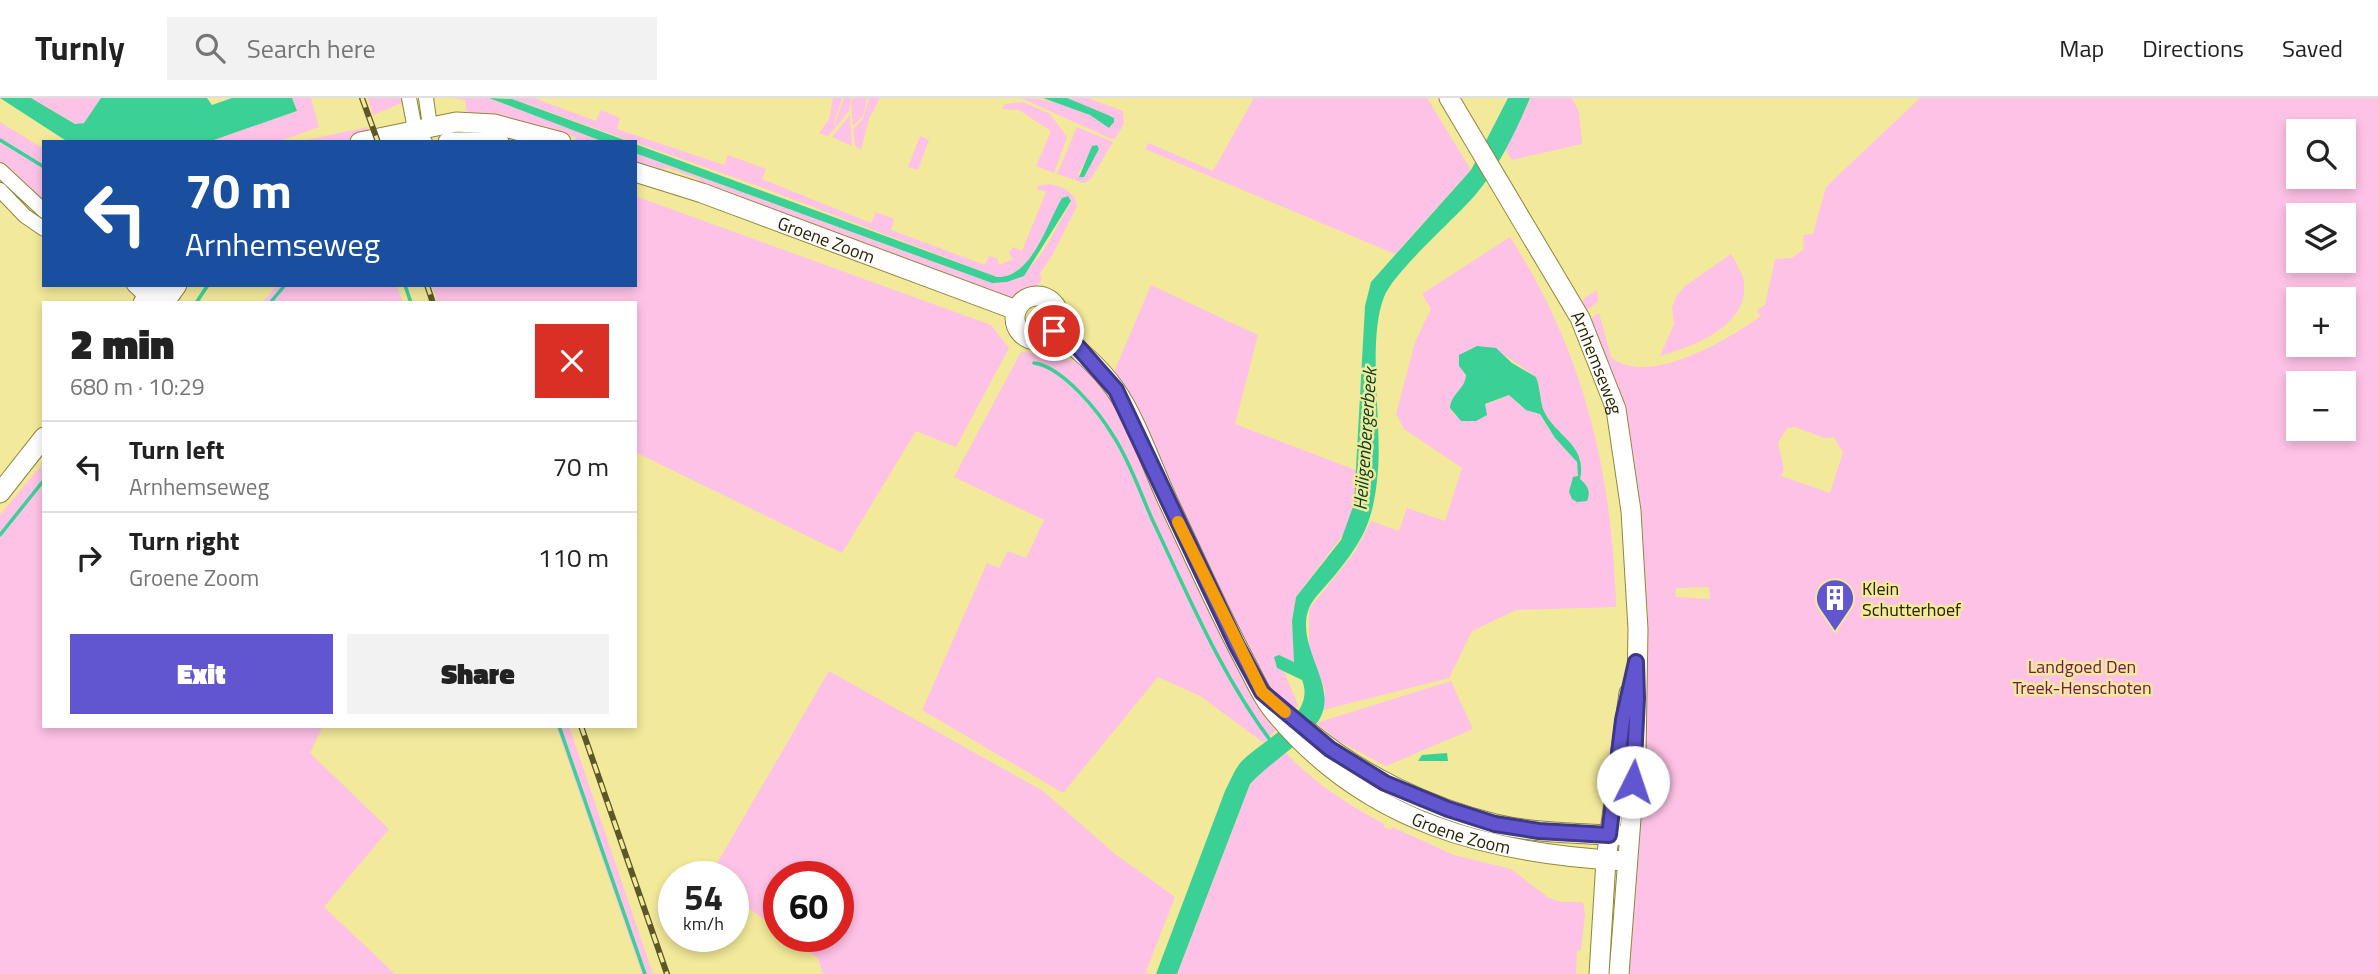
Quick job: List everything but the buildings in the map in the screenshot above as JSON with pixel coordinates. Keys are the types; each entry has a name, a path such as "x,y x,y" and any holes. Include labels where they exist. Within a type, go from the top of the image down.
{"main road":[{"name":"Arnhemseweg","path":"1449,98 1580,318 1616,409 1631,511 1637,616 1636,662 1623,720 1619,835 1626,861 1619,974"},
{"path":"378,140 424,135 456,122 494,124 554,140"},
{"name":"Groene Zoom","path":"637,173 702,193 1016,310"},
{"path":"1029,298 1048,299 1058,316 1054,331 1040,339 1026,337 1017,327 1016,310 1029,298"},
{"name":"Groene Zoom","path":"1054,331 1078,347 1116,390 1236,644 1262,692 1278,711 1382,803 1456,836 1515,850 1626,861"},
{"path":"0,493 42,440"},
{"path":"0,506 42,460"},
{"name":"Groene Zoom","path":"1325,754 1448,809 1495,824 1539,831 1619,835"},
{"name":"Arnhemseweg","path":"1599,974 1606,860 1619,835"}],"street":[{"path":"409,98 424,135"},
{"path":"424,135 426,98"},
{"path":"0,170 42,209"},
{"path":"0,190 25,216 42,228"}],"green space":[{"path":"31,98 101,98 84,123 76,124"},
{"path":"292,98 311,98 319,127 283,140 214,140 297,111"},
{"path":"368,98 400,98 402,103 373,115"},
{"path":"452,98 489,98 599,140 576,140 576,137 501,116 467,113 465,100"},
{"path":"510,98 534,98 596,121 601,110 620,118 617,129 724,165 728,155 766,169 762,179 871,223 876,212 894,219 891,230 985,265 989,256 997,258 999,265 1013,259 1009,253 1013,247 1022,251 1046,192 1036,189 1039,186 1063,188 1073,195 1077,206 1053,254 1040,273 1042,279 1039,284 1028,293 1007,297 715,191 698,179 668,168 657,170 637,164 637,154 992,283 1007,281 1031,266 1049,242 1071,203 1068,196 1065,196 1058,207 1030,258 1010,275 997,277 637,143 637,140 628,140"},
{"path":"833,98 842,98 834,122 836,127 828,136 819,133 829,119"},
{"path":"844,98 851,98 849,111 837,126 835,123"},
{"path":"854,98 867,98 863,116 853,126 851,103"},
{"path":"869,98 880,98 869,119 861,150 855,146 853,129 863,119"},
{"path":"1021,98 1068,106 1109,128 1114,118 1067,98 1088,98 1123,111 1124,124 1114,140"},
{"path":"1254,98 1427,98 1471,170 1395,254 1145,149 1149,143 1213,171"},
{"path":"1531,98 1572,98 1579,112 1582,144 1512,160 1505,149"},
{"name":"Landgoed Den Treek-Henschoten","path":"1920,98 2378,98 2378,974 1628,974 1643,666 1648,665 1648,606 1643,605 1643,562 1589,320 1599,313 1611,357 1626,365 1645,367 1687,357 1729,337 1761,316 1757,310 1765,305 1775,259 1792,258 1804,249 1803,235 1813,234 1826,187","holes":["1795,427 1824,438 1834,437 1843,452 1830,493 1781,476 1784,469 1778,443 1787,428","1709,587 1710,599 1675,597 1676,588"]},
{"path":"1023,102 1050,114 1067,137 1054,173 1036,166 1051,131 1019,110 1002,109 1005,104"},
{"path":"850,116 852,146 832,137"},
{"path":"0,122 42,148 42,205 0,164"},
{"path":"367,127 369,136 351,140 306,140"},
{"path":"1077,127 1113,142 1091,179 1084,183 1057,174","holes":["1095,144 1099,149 1083,177 1078,174"]},
{"path":"920,136 929,140 918,170 908,167"},
{"path":"637,197 991,325 1009,348 956,447 916,431 842,553 637,453 637,301 437,301 433,287 637,287"},
{"path":"1510,237 1536,280 1557,324 1589,414 1608,508 1616,607 1516,610 1472,631 1449,678 1323,710 1325,690 1309,650 1309,609 1354,553 1371,521 1399,531 1407,508 1445,521 1462,468 1404,429 1396,414 1415,342 1431,309 1422,294","holes":["1506,356 1536,377 1543,409 1579,457 1580,479 1576,458 1555,438 1540,414 1519,405 1515,397 1509,395 1456,417 1450,408 1465,380 1466,375 1459,366"]},
{"path":"1731,254 1744,283 1743,298 1737,311 1728,323 1716,332 1687,347 1660,356 1674,324 1672,307 1677,295 1685,286"},
{"path":"1151,285 1258,335 1235,424 1358,471 1354,504 1345,532 1296,597 1292,621 1295,660 1291,662 1282,657 1277,668 1284,671 1298,705 1264,743 1200,696 1158,677 1063,793 922,710 987,563 999,568 1008,551 1026,558 1044,520 954,477 1021,352 1051,355 1114,372"},
{"path":"275,287 398,287 402,301 264,301"},
{"path":"1597,290 1598,302 1585,311 1583,299"},
{"path":"42,464 42,728 322,728 310,753 389,829 324,907 395,974 0,974 0,515"},
{"path":"829,671 1043,791 1115,854 1175,897 1145,974 823,974 818,958 810,952 854,952 854,861 763,861 763,919 749,908 749,861 718,861"},
{"path":"1451,681 1473,729 1386,766 1337,740 1316,723"},
{"path":"557,728 570,728 653,974 642,974"},
{"path":"1286,753 1320,784 1384,824 1384,827 1391,830 1392,827 1454,855 1511,869 1549,898 1561,902 1583,902 1585,914 1581,950 1577,951 1576,974 1177,974 1250,784 1269,763"}],"water":[{"path":"0,98 31,98 75,124 84,123 101,98 207,98 212,105 232,98 292,98 297,111 214,140 65,140"},
{"path":"489,98 512,99 625,140 599,140"},
{"path":"1043,98 1067,98 1114,118 1114,122 1109,128 1090,115"},
{"name":"Heiligenbergerbeek","path":"1508,98 1530,98 1500,160 1476,194 1400,273 1384,297 1376,336 1379,450 1371,515 1361,538 1345,562 1311,604 1306,622 1307,637 1324,694 1324,707 1319,720 1305,737 1250,784 1177,974 1156,974 1234,772 1241,762 1285,726 1302,705 1305,693 1302,680 1277,668 1274,657 1279,655 1294,662 1292,621 1296,597 1341,540 1354,504 1365,306 1371,282 1471,170"},
{"path":"637,145 997,277 1020,269 1029,259 1062,198 1068,196 1071,201 1024,276 1007,282 992,283 637,154"},
{"path":"1097,145 1099,149 1084,177 1079,177 1092,146"},
{"path":"1477,346 1496,348 1512,363 1536,377 1543,409 1579,457 1580,479 1589,491 1587,501 1577,502 1572,499 1569,492 1573,477 1578,476 1577,462 1555,438 1540,414 1526,410 1509,395 1485,404 1487,415 1476,421 1461,421 1450,408 1466,375 1459,366 1459,355"},
{"path":"1447,753 1448,761 1418,761 1422,755"}],"waterway":[{"path":"0,140 42,166"},
{"path":"197,301 207,287"},
{"path":"272,301 283,287"},
{"path":"406,287 410,301"},
{"path":"1034,363 1057,373 1079,392 1114,437 1207,635 1238,691 1273,744"},
{"path":"0,535 42,482"},
{"path":"560,728 645,974"}],"railway":[{"path":"362,98 377,140"},
{"path":"428,287 432,301"},
{"path":"582,728 667,974"}],"slow traffic":[{"path":"1178,522 1262,692 1285,712"}],"place":[{"name":"Klein Schutterhoef","path":"1835,632"}],"route":[{"path":"1054,331 1078,347 1116,390 1236,644 1262,692 1330,749 1385,783 1448,809 1495,824 1539,831 1609,835 1623,720 1636,662 1636,754 1633,782"}]}
